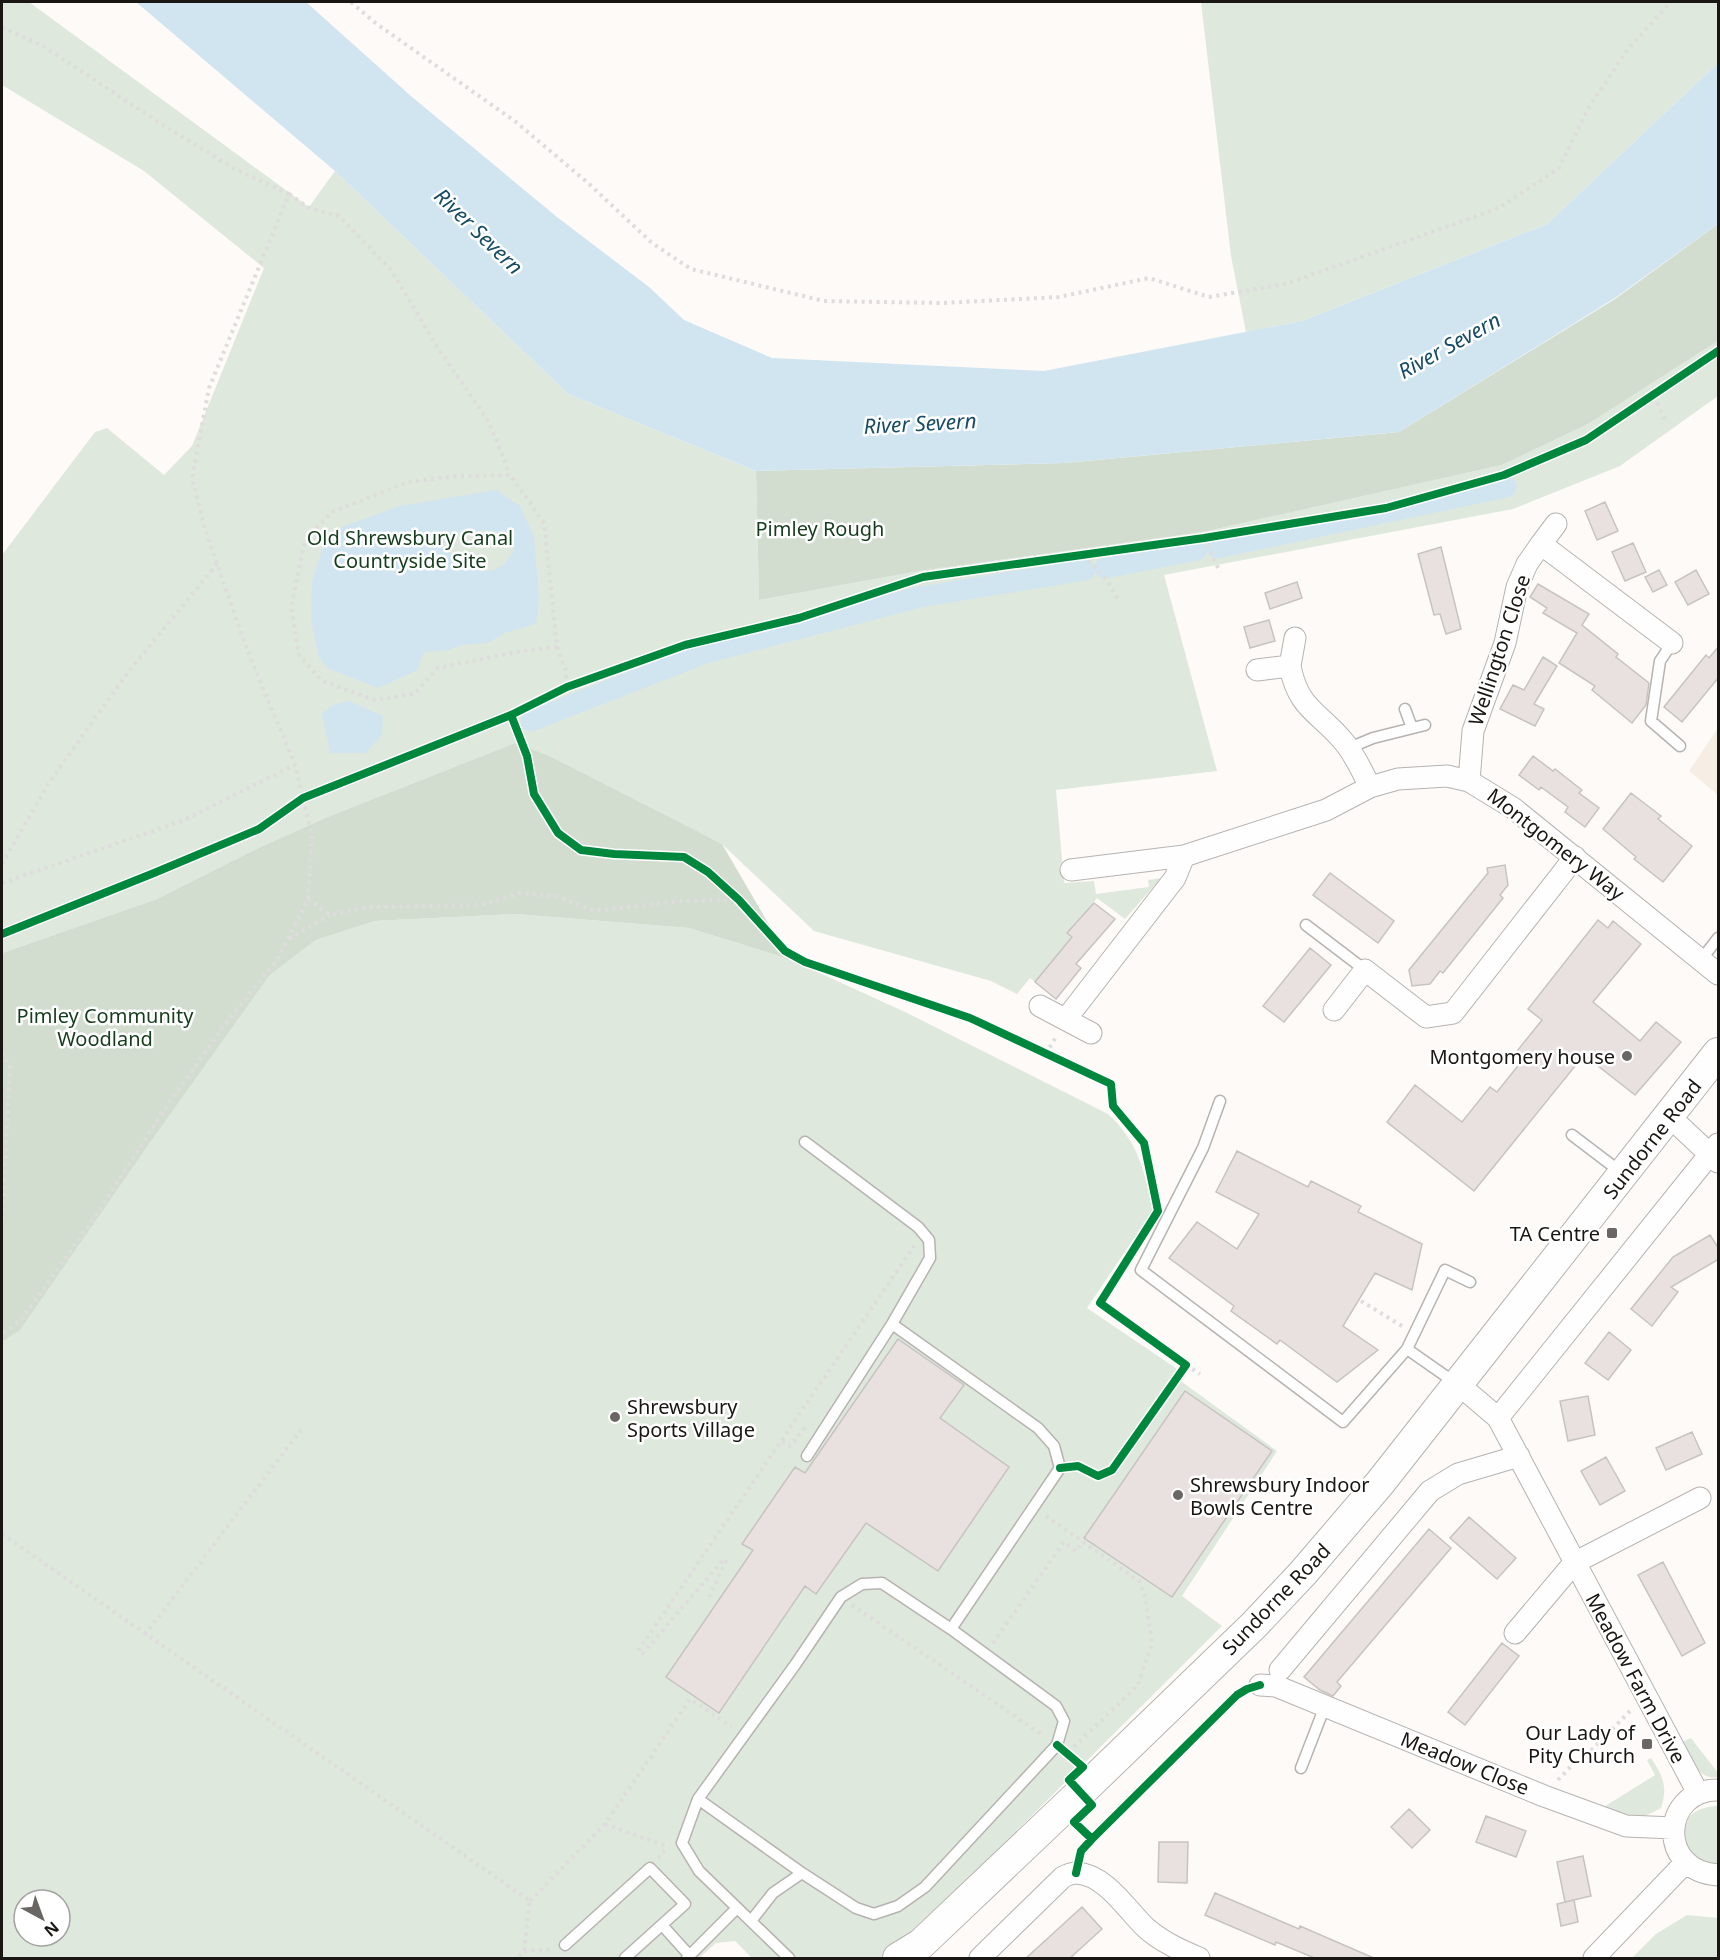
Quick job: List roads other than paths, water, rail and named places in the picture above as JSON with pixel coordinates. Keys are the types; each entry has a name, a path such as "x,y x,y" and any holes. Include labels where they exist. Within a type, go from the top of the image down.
{"main road":[{"name":"Sundorne Road","path":"898,1959 921,1944 1254,1625 1342,1529 1719,1053"}],"street":[{"name":"Wellington Close","path":"1469,781 1473,731 1505,643 1517,587 1527,564 1556,524"},
{"path":"1541,544 1672,643"},
{"path":"1295,639 1290,666 1297,692 1349,748 1370,787"},
{"path":"1257,670 1290,666"},
{"name":"Montgomery Way","path":"1071,870 1184,856 1326,810 1370,787 1398,779 1447,777 1469,781 1514,808 1719,974"},
{"path":"1066,1019 1175,878 1184,856"},
{"path":"1334,1010 1365,970 1426,1017 1452,1013 1575,857"},
{"path":"1040,1006 1091,1033"},
{"path":"1498,1418 1716,1154 1670,1116"},
{"name":"Meadow Farm Drive","path":"1458,1384 1498,1418 1647,1698 1708,1792 1686,1802 1677,1814 1674,1828"},
{"path":"1280,1670 1430,1491 1458,1474 1519,1456"},
{"path":"1515,1633 1574,1563 1700,1498"},
{"name":"Meadow Close","path":"1260,1685 1276,1686 1544,1796 1626,1826 1674,1828"},
{"path":"1674,1828 1676,1846 1685,1863 1695,1870 1719,1875"},
{"path":"1594,1959 1685,1863"},
{"path":"980,1959 1063,1877 1076,1873 1092,1878 1112,1891 1146,1928 1171,1946 1199,1959"}],"lane":[{"path":"1672,643 1660,661 1652,721 1680,746"},
{"path":"1405,709 1412,728"},
{"path":"1349,748 1373,738 1425,725"},
{"path":"1306,925 1365,970"},
{"path":"1701,960 1719,938"},
{"path":"1220,1101 1203,1148 1141,1270 1343,1422 1407,1348 1445,1270 1470,1282"},
{"path":"1572,1135 1624,1175"},
{"path":"805,1142 918,1227 929,1240 930,1258 892,1324 807,1456"},
{"path":"892,1324 1038,1428 1054,1446 1060,1468 951,1629"},
{"path":"1407,1348 1458,1384"},
{"path":"698,1798 855,1908 874,1914 898,1906 925,1887 1057,1745 1064,1721 1056,1706 951,1629 882,1583 862,1584 841,1597 698,1798 682,1843 699,1871 789,1959"},
{"path":"1301,1768 1325,1706"},
{"path":"565,1945 650,1868 685,1904 625,1959"},
{"path":"751,1921 773,1893 802,1873"},
{"path":"662,1925 689,1957 737,1908"}],"water":[{"name":"River Severn","path":"136,2 306,2 412,97 557,217 649,287 684,320 772,358 1044,371 1302,321 1547,224 1718,63 1718,224 1615,298 1399,432 1064,463 756,471 568,394 335,171"},
{"path":"496,490 520,506 534,537 539,598 536,624 507,632 487,643 424,652 417,670 378,688 329,669 319,658 311,621 312,581 325,541 342,527 400,506","holes":["485,530 503,536 514,551 501,566 493,570 485,571 469,567 454,557 443,545 447,537"]},
{"path":"349,701 383,716 382,734 366,753 330,753 322,714 333,705"}],"waterway":[{"path":"1217,548 1506,487"},
{"path":"1105,568 1197,550"},
{"path":"531,721 705,653 920,597 1085,570"}],"place":[{"name":"Montgomery house","path":"1627,1056"},
{"name":"TA Centre","path":"1612,1233"},
{"name":"Shrewsbury Sports Village","path":"615,1417"},
{"name":"Shrewsbury Indoor Bowls Centre","path":"1178,1495"},
{"name":"Our Lady of Pity Church","path":"1647,1744"}],"park label":[{"name":"Pimley Rough","path":"820,528"},
{"name":"Old Shrewsbury Canal Countryside Site","path":"410,548"},
{"name":"Pimley Community Woodland","path":"105,1026"}]}
